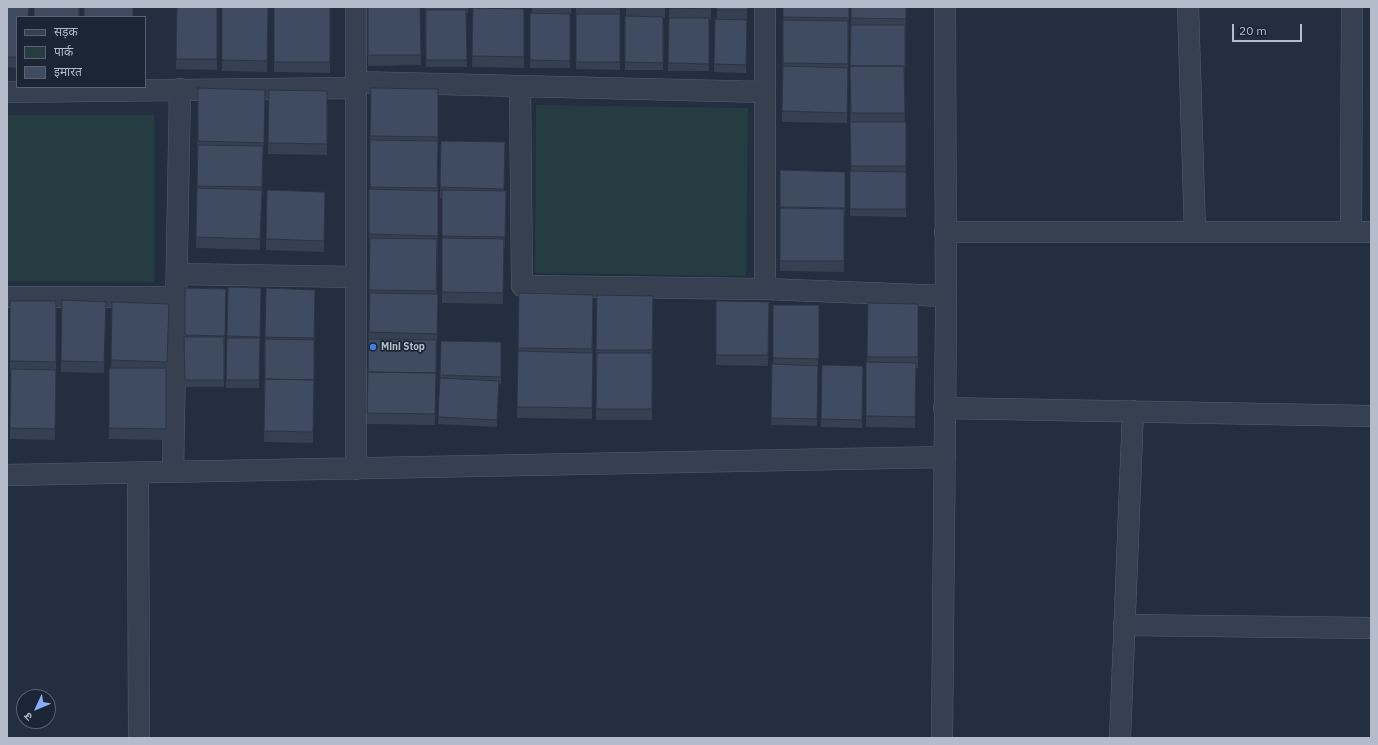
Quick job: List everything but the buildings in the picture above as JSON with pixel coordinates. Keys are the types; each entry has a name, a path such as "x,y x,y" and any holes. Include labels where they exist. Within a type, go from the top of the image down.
{"street":[{"path":"356,7 356,469"},
{"path":"765,7 765,289"},
{"path":"942,738 945,7"},
{"path":"1188,7 1195,232"},
{"path":"1351,232 1352,7"},
{"path":"7,92 356,85 520,86 764,92"},
{"path":"520,86 522,286 765,289 945,296"},
{"path":"173,472 180,89"},
{"path":"945,232 1371,232"},
{"path":"177,274 356,277"},
{"path":"7,298 176,297"},
{"path":"944,408 1371,416"},
{"path":"1120,738 1133,411"},
{"path":"7,475 944,458"},
{"path":"138,473 139,738"},
{"path":"1124,625 1371,628"}],"green space":[{"path":"536,105 748,108 746,276 535,273"},
{"path":"7,115 154,115 154,282 7,281"}],"place":[{"name":"Mini Stop","path":"373,347"}]}
